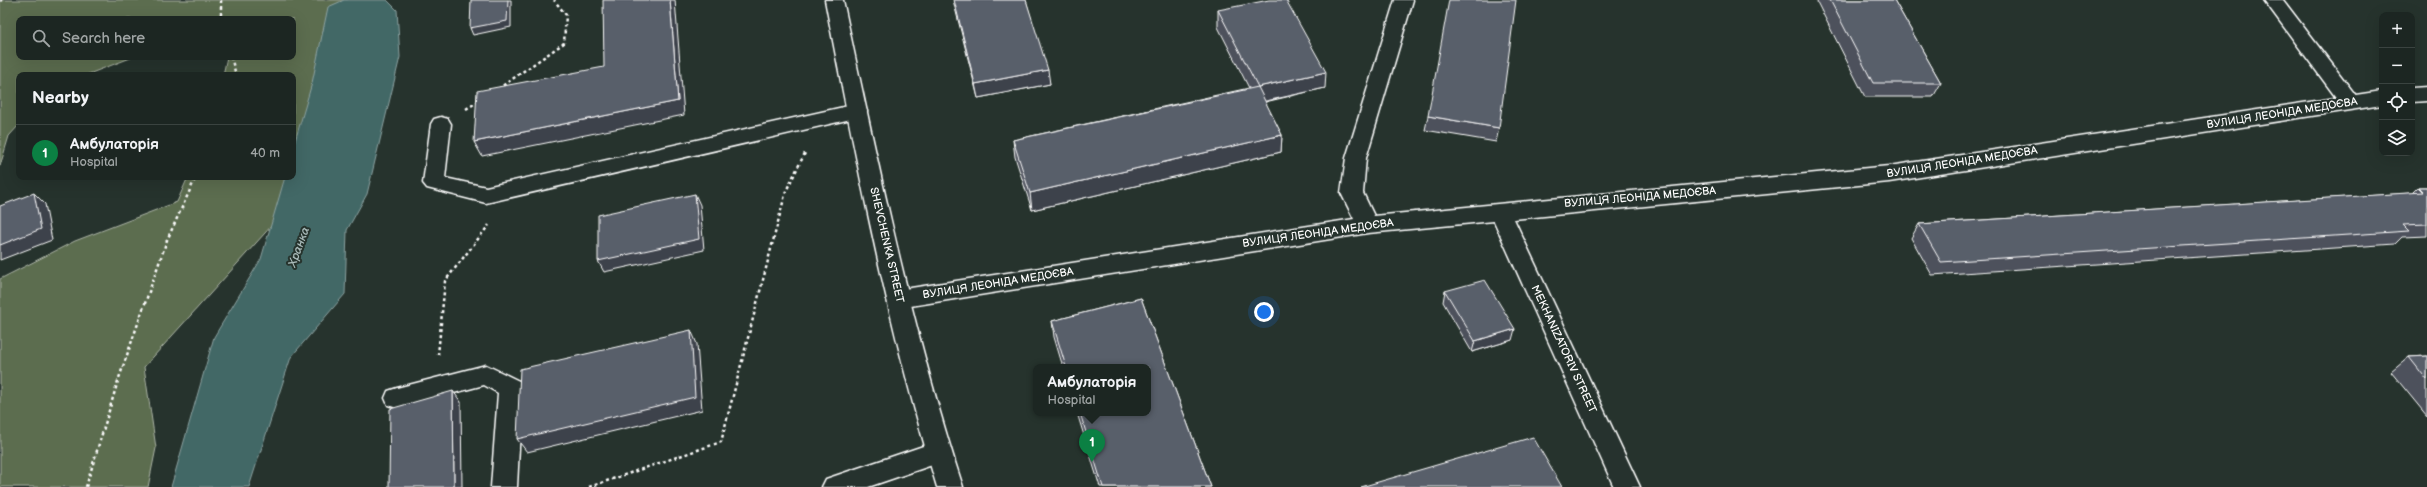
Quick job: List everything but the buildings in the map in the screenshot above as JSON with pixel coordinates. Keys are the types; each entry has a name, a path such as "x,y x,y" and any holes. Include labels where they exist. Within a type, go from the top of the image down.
{"street":[{"name":"SHEVCHENKA STREET","path":"834,0 898,299 938,452 950,487"},
{"path":"1368,225 1352,193 1356,158 1404,0"},
{"path":"2273,0 2350,102"},
{"path":"2415,95 2427,94"},
{"name":"ВУЛИЦЯ ЛЕОНІДА МЕДОЄВА","path":"898,299 1368,225 1889,174 2379,98"},
{"path":"441,124 434,183 486,195 857,111"},
{"name":"MEKHANIZATORIV STREET","path":"1500,211 1627,487"},
{"path":"397,398 486,375 510,388 504,487"},
{"path":"835,487 938,452"}],"path":[{"path":"221,0 221,16"},
{"path":"494,91 564,43 566,15 554,0"},
{"path":"232,60 235,72"},
{"path":"441,124 481,100"},
{"path":"589,487 721,442 786,191 823,119"},
{"path":"86,487 118,381 167,240 195,180"},
{"path":"436,388 445,281 517,188"}],"green space":[{"path":"0,0 348,0 293,202 144,367 156,448 148,487 0,487 0,279 75,241 177,202 187,180 296,180 296,72 224,72 226,60 296,60 296,16 16,16 16,60 125,60 94,72 16,72 16,128 9,136 0,166"}],"water":[{"name":"Хранка","path":"344,0 387,0 397,10 400,57 367,194 347,230 345,294 291,357 249,487 171,487 214,337 261,259 284,180 296,180 296,138 312,83 328,7"}],"place":[{"name":"Амбулаторія","path":"1092,462"}]}
